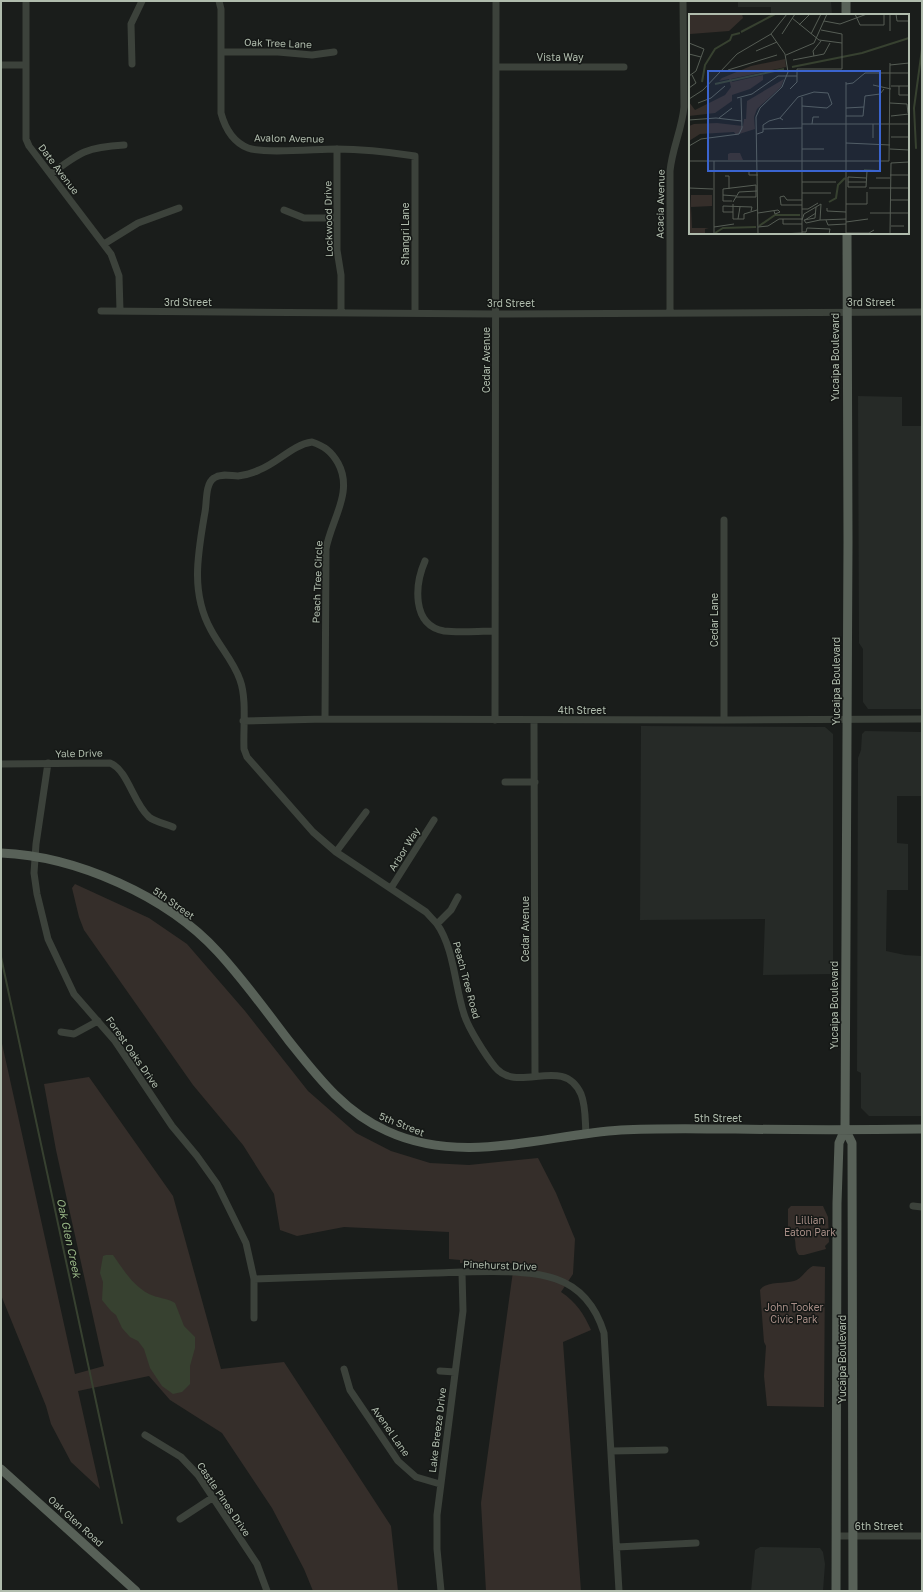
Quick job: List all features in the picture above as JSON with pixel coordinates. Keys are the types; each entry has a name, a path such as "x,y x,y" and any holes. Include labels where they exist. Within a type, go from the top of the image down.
{"main road":[{"path":"846,1 846,14"},
{"name":"Yucaipa Boulevard","path":"836,1591 837,1203 839,1143 845,1130 847,234"},
{"name":"5th Street","path":"1,853 35,857 95,873 127,886 155,901 217,950 327,1088 350,1109 386,1131 425,1145 461,1148 500,1146 586,1134 646,1130 922,1129"},
{"name":"Yucaipa Boulevard","path":"845,1130 852,1142 852,1591"},
{"name":"Oak Glen Road","path":"1,1469 136,1591"}],"street":[{"name":"Date Avenue","path":"26,1 26,139 111,254 119,276 120,311"},
{"path":"132,64 131,24 142,1"},
{"name":"Avalon Avenue","path":"219,1 221,9 221,113 225,127 236,140 248,148 264,150 337,149 415,156"},
{"name":"Cedar Avenue","path":"495,720 496,1"},
{"name":"Acacia Avenue","path":"670,312 670,171 671,160 683,120 684,107 683,1"},
{"name":"Oak Tree Lane","path":"221,52 278,52 312,55 334,52"},
{"path":"1,65 25,65"},
{"name":"Vista Way","path":"497,67 624,67"},
{"path":"51,174 84,151 95,147 124,145"},
{"name":"Lockwood Drive","path":"337,149 337,250 341,275 341,312"},
{"name":"Shangri Lane","path":"415,156 415,312"},
{"path":"104,244 138,223 179,208"},
{"path":"284,210 304,218 337,218"},
{"name":"3rd Street","path":"101,312 415,312 496,314 922,312"},
{"name":"Peach Tree Circle","path":"243,721 243,693 240,680 205,618 197,588 197,560 209,487 214,478 220,476 238,476 259,470 284,457 297,447 312,442 330,451 340,468 344,486 340,507 328,537 326,549 325,719"},
{"name":"Cedar Lane","path":"724,520 724,720"},
{"path":"425,561 419,574 417,590 420,609 430,625 443,630 495,631"},
{"name":"4th Street","path":"243,721 325,719 922,719"},
{"name":"Cedar Avenue","path":"534,720 535,1076"},
{"name":"Peach Tree Road","path":"243,721 244,749 247,757 313,832 336,852 426,912 437,924 445,938 466,1019 495,1067 506,1076 520,1078 535,1076 560,1076 571,1082 576,1088 583,1103 586,1134"},
{"name":"Yale Drive","path":"1,764 110,762 118,766 137,803 150,818 173,827"},
{"name":"Forest Oaks Drive","path":"48,763 35,857 35,884 48,939 74,994 115,1041 172,1126 218,1184 246,1242 254,1279 254,1318"},
{"path":"506,782 535,782"},
{"path":"336,852 366,812"},
{"name":"Arbor Way","path":"391,888 434,820"},
{"path":"437,924 451,910 458,897"},
{"path":"60,1032 74,1034 98,1021"},
{"path":"913,1206 922,1206"},
{"name":"Pinehurst Drive","path":"254,1279 462,1273 527,1274 555,1278 571,1286 587,1299 599,1315 604,1333 619,1591"},
{"name":"Lake Breeze Drive","path":"441,1591 437,1549 437,1515 463,1311 462,1273"},
{"name":"Avenel Lane","path":"344,1369 350,1390 398,1461 416,1477 440,1484"},
{"path":"440,1371 455,1372"},
{"name":"Castle Pines Drive","path":"145,1435 181,1457 198,1476 257,1564 266,1591"},
{"path":"611,1451 665,1450"},
{"path":"180,1519 212,1498"},
{"name":"6th Street","path":"837,1536 922,1536"},
{"path":"617,1547 696,1543"}],"shaded area":[{"path":"738,1 831,1 832,14 771,14 771,7 738,7"},
{"path":"858,396 902,397 902,426 922,426 922,709 868,709 863,702 863,649 859,643"},
{"path":"641,726 825,727 833,734 833,974 763,975 765,919 640,920"},
{"path":"865,731 922,732 922,796 897,796 897,843 908,844 908,890 887,890 886,951 905,955 922,956 922,1116 869,1116 861,1108 861,1073 857,1071 858,758 861,750 862,734"},
{"path":"113,1255 128,1276 143,1290 149,1294 175,1303 184,1326 195,1337 195,1348 190,1366 190,1384 182,1392 173,1394 162,1386 150,1368 144,1349 138,1341 130,1337 122,1328 116,1315 102,1300 103,1282 100,1273 103,1256"},
{"path":"760,1547 820,1548 823,1552 825,1564 823,1591 751,1591 755,1550"}],"green space":[{"path":"75,884 149,918 187,944 245,1011 308,1091 356,1133 391,1151 430,1163 469,1165 538,1158 556,1193 575,1239 573,1274 561,1292 579,1309 591,1330 563,1342 581,1591 486,1591 481,1503 514,1264 506,1262 460,1263 460,1260 449,1259 449,1232 344,1227 297,1236 280,1230 274,1194 243,1145 193,1085 84,930 79,917 72,888"},
{"path":"1,1039 75,1374 104,1366 56,1150 44,1084 89,1077 173,1196 221,1369 284,1362 391,1526 398,1591 313,1591 304,1569 272,1508 222,1433 170,1400 149,1376 78,1391 100,1489 71,1462 51,1424 46,1406 1,1295"},
{"name":"Lillian Eaton Park","path":"791,1206 823,1206 828,1217 829,1242 825,1246 826,1249 799,1255 796,1249 794,1236 788,1230 788,1209"},
{"name":"John Tooker Civic Park","path":"813,1266 825,1267 824,1407 767,1406 764,1376 766,1346 764,1342 760,1290 766,1285 797,1280"}],"waterway":[{"path":"916,148 914,108 922,49"},
{"name":"Oak Glen Creek","path":"1,957 122,1523"}]}
